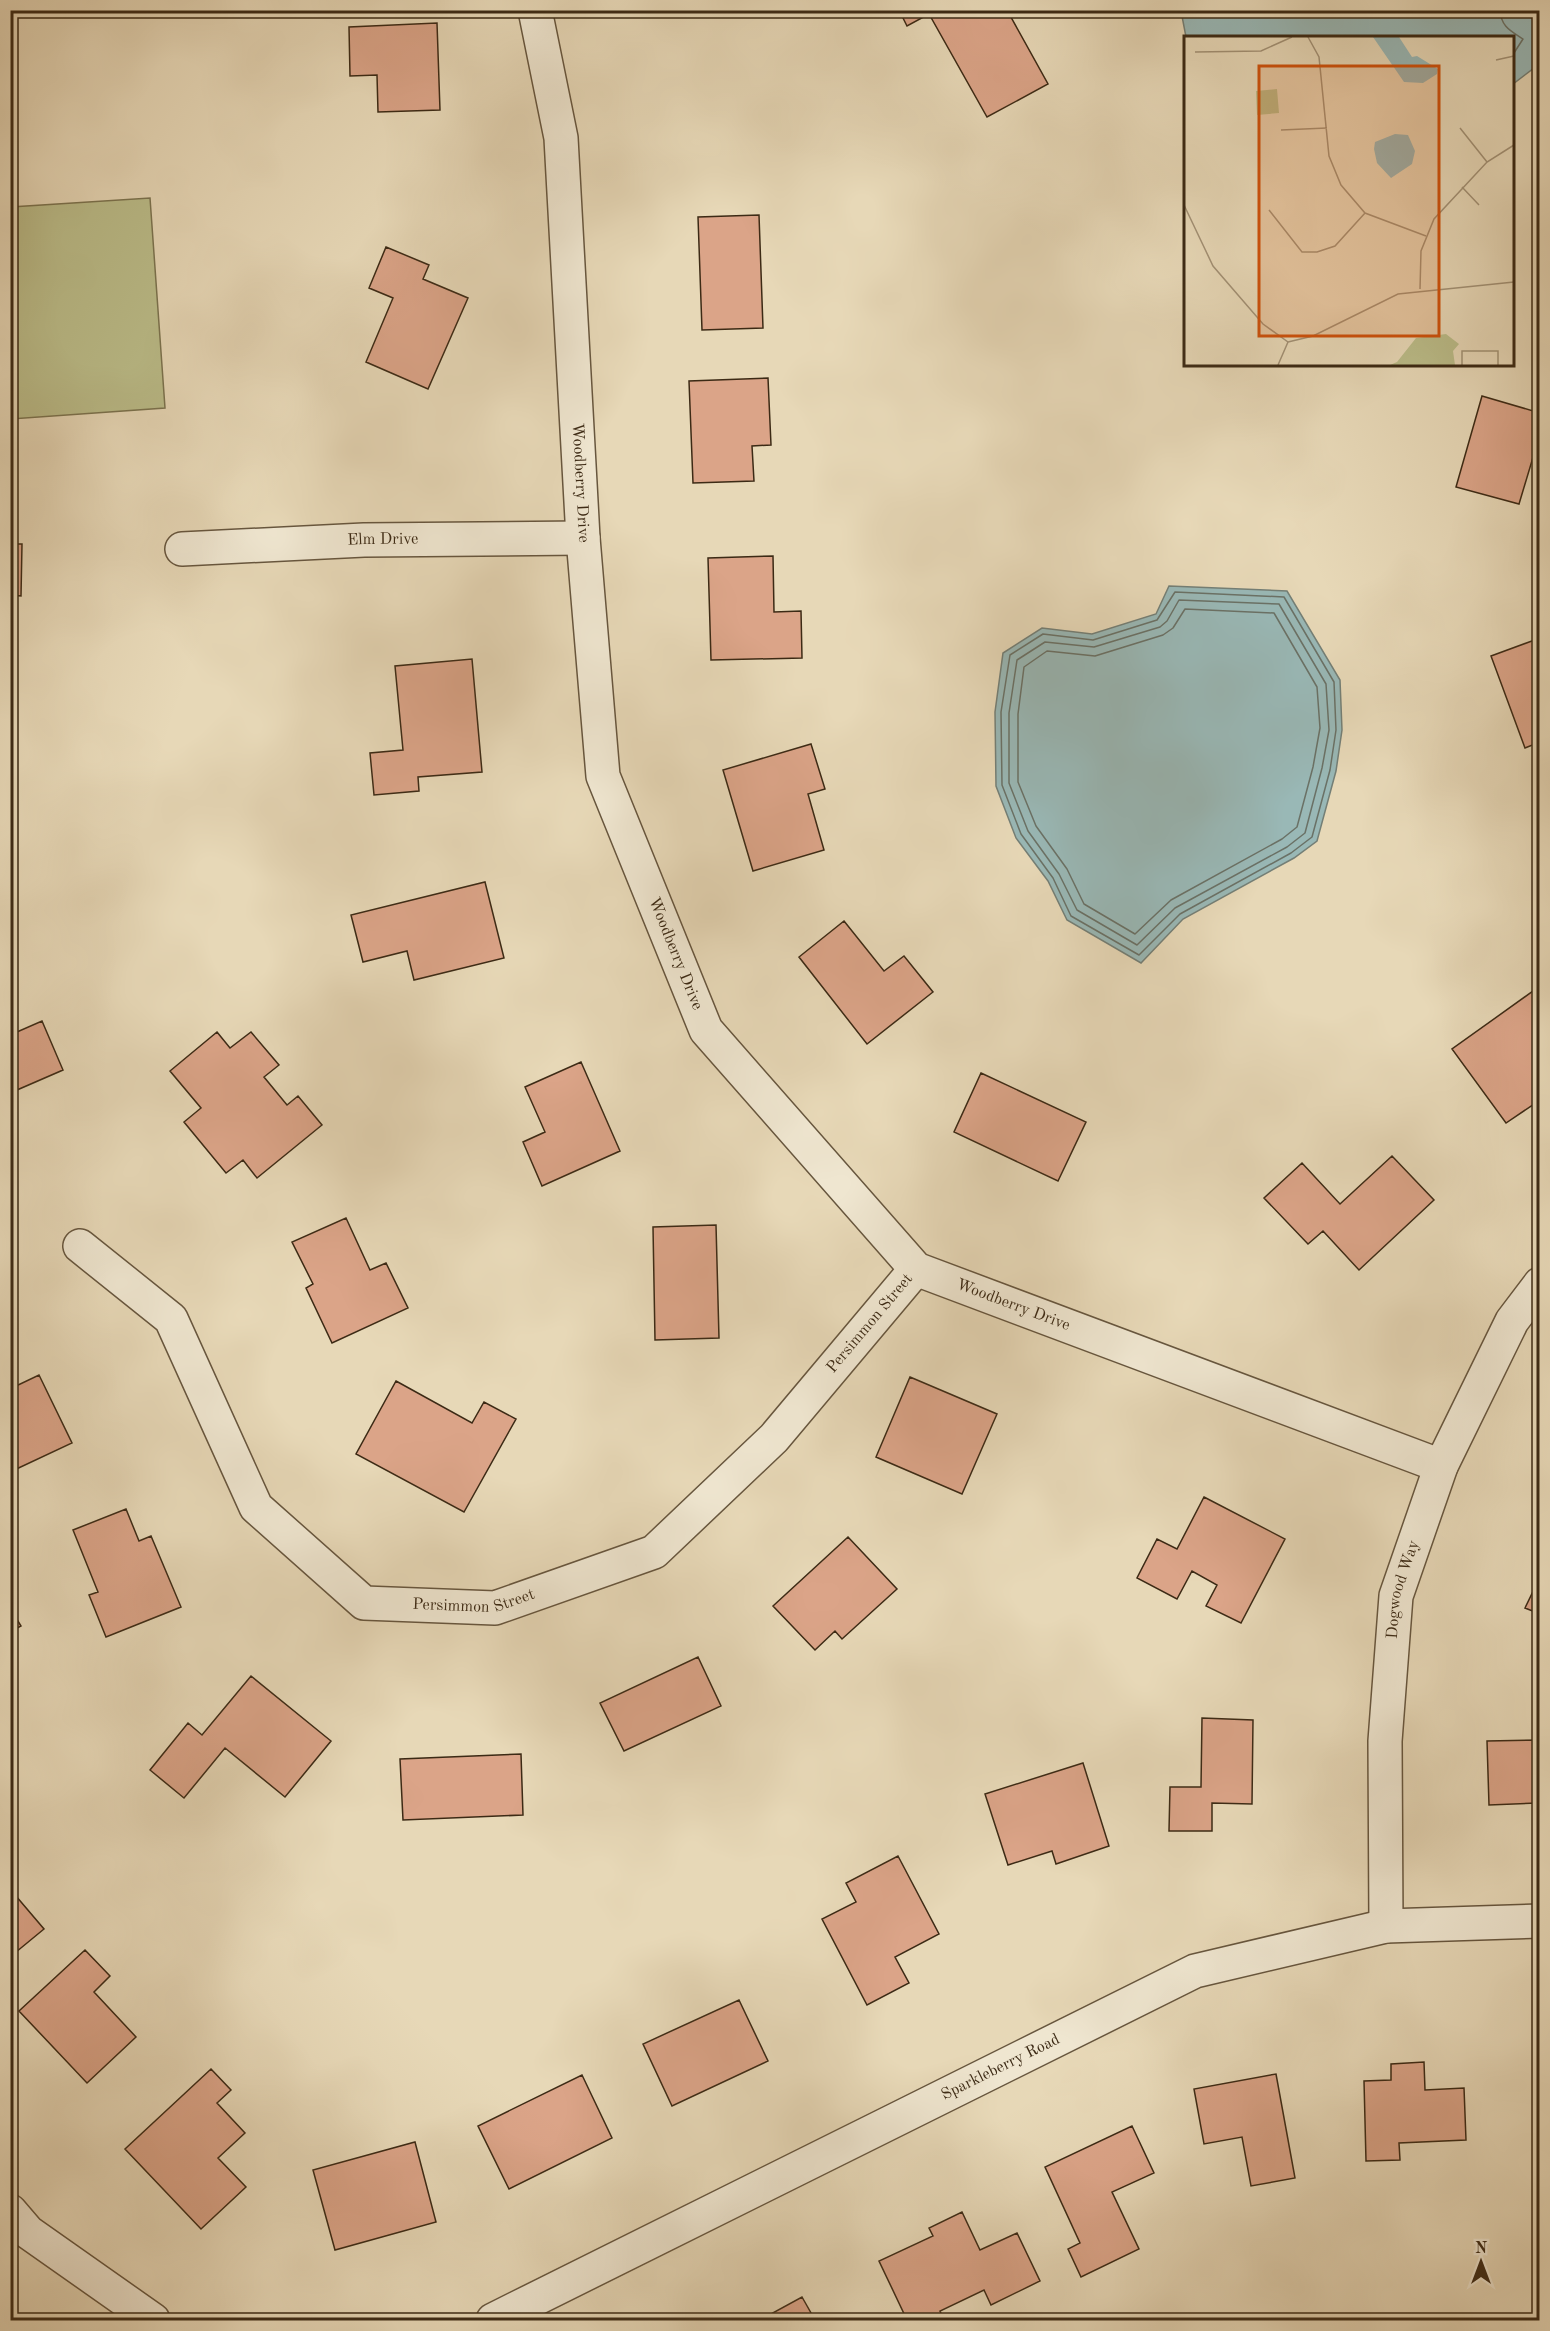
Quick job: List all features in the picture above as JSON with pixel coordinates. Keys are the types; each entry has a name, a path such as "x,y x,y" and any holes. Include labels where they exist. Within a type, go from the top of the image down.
{"street":[{"name":"Woodberry Drive","path":"536,10 561,138 583,538 603,776 706,1030 916,1269 1441,1466"},
{"name":"Elm Drive","path":"182,549 364,540 583,538"},
{"name":"Persimmon Street","path":"80,1246 171,1319 256,1507 364,1603 495,1608 654,1552 774,1438 916,1269"},
{"name":"Dogwood Way","path":"1386,1926 1385,1741 1396,1596 1441,1466 1512,1321 1539,1284"},
{"name":"Sparkleberry Road","path":"493,2320 1196,1971 1386,1926 1539,1921"},
{"path":"10,2211 28,2232 153,2320"}],"green space":[{"path":"150,198 165,408 11,419 11,207"}],"water":[{"path":"1181,11 1517,11 1539,21 1539,49 1534,68 1514,83 1514,36 1186,36"},
{"path":"1169,586 1287,591 1340,680 1342,730 1336,771 1317,841 1294,858 1183,919 1141,963 1067,920 1048,881 1016,838 996,786 995,712 1003,653 1042,628 1092,634 1156,614"}],"building":[{"path":"899,10 1007,10 1048,84 987,117 929,14 907,26"},
{"path":"437,23 440,110 378,112 377,75 350,76 349,27"},
{"path":"759,215 763,328 702,330 698,217"},
{"path":"386,247 429,265 423,279 468,298 428,389 366,362 393,298 369,288"},
{"path":"768,378 771,445 752,446 754,481 693,483 689,381"},
{"path":"1482,396 1540,413 1540,434 1519,504 1456,487"},
{"path":"10,544 22,544 21,596 10,595"},
{"path":"773,556 774,612 801,611 802,658 711,660 708,558"},
{"path":"1540,638 1540,742 1525,748 1491,656"},
{"path":"472,659 482,772 418,777 419,791 374,795 370,753 403,750 395,666"},
{"path":"811,744 825,789 808,794 824,850 753,871 723,770"},
{"path":"485,882 504,958 414,980 407,951 363,962 351,915"},
{"path":"844,921 884,971 904,956 933,992 867,1044 799,957"},
{"path":"1540,986 1540,1100 1506,1123 1452,1049"},
{"path":"42,1021 63,1070 10,1093 10,1035"},
{"path":"217,1032 230,1048 251,1032 279,1065 264,1077 287,1105 298,1096 322,1125 257,1178 243,1160 226,1173 184,1122 201,1108 170,1071"},
{"path":"581,1062 620,1151 542,1186 523,1142 545,1132 525,1087"},
{"path":"981,1073 1086,1122 1058,1181 954,1132"},
{"path":"1392,1156 1434,1200 1359,1270 1323,1231 1308,1244 1264,1198 1302,1163 1340,1204"},
{"path":"346,1218 370,1270 386,1263 408,1308 332,1343 306,1288 313,1284 292,1242"},
{"path":"716,1225 719,1338 655,1340 653,1227"},
{"path":"39,1375 72,1443 10,1472 10,1380 14,1387"},
{"path":"910,1377 997,1414 962,1494 876,1457"},
{"path":"396,1381 472,1423 484,1402 516,1419 464,1512 356,1454"},
{"path":"1204,1497 1285,1539 1241,1623 1206,1606 1217,1585 1192,1571 1177,1599 1137,1578 1157,1539 1177,1549"},
{"path":"126,1509 139,1541 151,1536 181,1607 106,1637 89,1595 98,1592 73,1530"},
{"path":"848,1537 897,1589 842,1639 835,1631 815,1650 773,1606"},
{"path":"1540,1577 1540,1614 1525,1608"},
{"path":"10,1608 21,1626 10,1632"},
{"path":"698,1657 721,1706 624,1751 600,1703"},
{"path":"251,1676 331,1741 285,1797 225,1748 184,1798 150,1770 188,1723 202,1735"},
{"path":"1202,1718 1253,1720 1252,1804 1212,1803 1212,1831 1169,1831 1170,1787 1201,1787"},
{"path":"1540,1740 1540,1820 1538,1820 1537,1803 1489,1805 1487,1741"},
{"path":"521,1754 523,1815 403,1820 400,1759"},
{"path":"1083,1763 1109,1846 1056,1864 1052,1851 1008,1865 985,1794"},
{"path":"898,1856 939,1934 895,1957 909,1983 867,2005 822,1919 856,1902 846,1883"},
{"path":"10,1889 44,1929 10,1957"},
{"path":"85,1950 110,1976 94,1992 136,2037 87,2083 19,2011"},
{"path":"739,2000 768,2061 672,2106 643,2044"},
{"path":"1424,2062 1425,2090 1464,2088 1466,2140 1399,2143 1400,2160 1366,2161 1364,2081 1391,2080 1391,2064"},
{"path":"211,2069 231,2090 217,2103 245,2133 218,2158 246,2187 201,2229 125,2149"},
{"path":"1276,2074 1295,2178 1251,2186 1242,2137 1204,2144 1194,2089"},
{"path":"582,2075 612,2138 509,2189 478,2126"},
{"path":"1537,2085 1540,2085 1540,2171 1539,2171"},
{"path":"1132,2126 1154,2173 1112,2192 1139,2249 1081,2277 1068,2249 1080,2243 1045,2167"},
{"path":"415,2142 436,2222 335,2250 313,2170"},
{"path":"962,2212 980,2250 1017,2233 1040,2281 991,2305 984,2290 940,2311 944,2320 907,2320 879,2261 933,2236 929,2228"},
{"path":"802,2297 815,2320 760,2320"}]}
